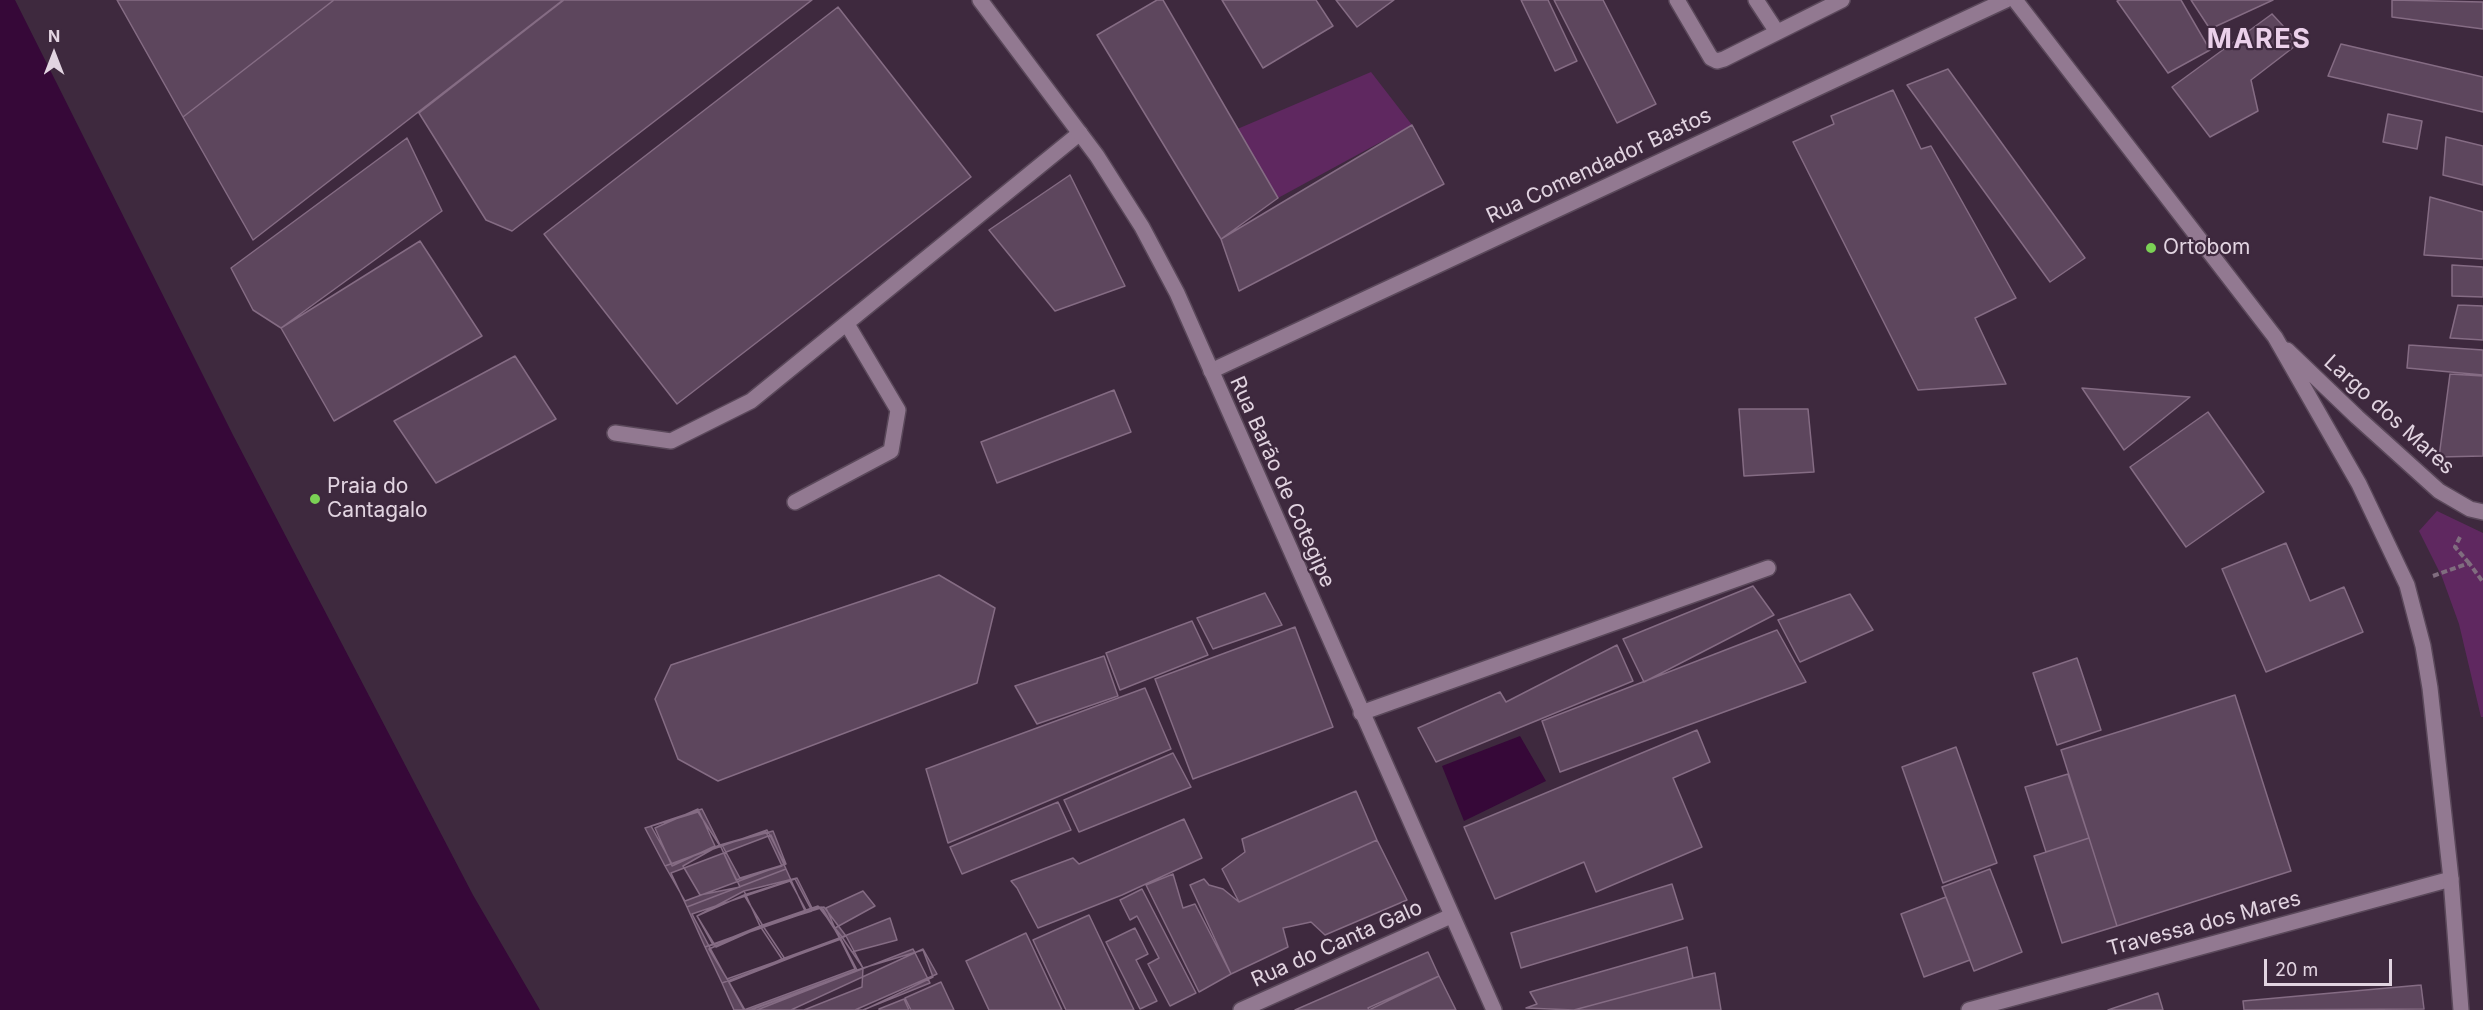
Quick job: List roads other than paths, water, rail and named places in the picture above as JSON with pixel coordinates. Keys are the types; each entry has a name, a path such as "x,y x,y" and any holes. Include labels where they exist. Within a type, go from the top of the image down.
{"street":[{"name":"Rua Barão de Cotegipe","path":"980,0 1097,156 1142,227 1177,293 1450,916 1494,1010"},
{"path":"1677,0 1711,58 1717,61 1842,0"},
{"path":"1756,0 1777,32"},
{"name":"Rua Comendador Bastos","path":"1210,371 2006,0"},
{"path":"2015,0 2275,337 2360,484 2407,585 2423,646 2430,688 2451,879 2461,1010"},
{"path":"615,433 671,441 751,401 1080,133"},
{"path":"795,502 891,451 898,410 847,324"},
{"name":"Largo dos Mares","path":"2275,337 2357,417 2439,491 2470,509 2483,512"},
{"path":"1361,712 1768,568"},
{"name":"Travessa dos Mares","path":"1969,1010 2451,879"},
{"name":"Rua do Canta Galo","path":"1241,1010 1450,916"}],"place":[{"name":"Ortobom","path":"2151,248"},
{"name":"Praia do Cantagalo","path":"315,499"}],"district":[{"name":"MARES","path":"2259,40"}]}
